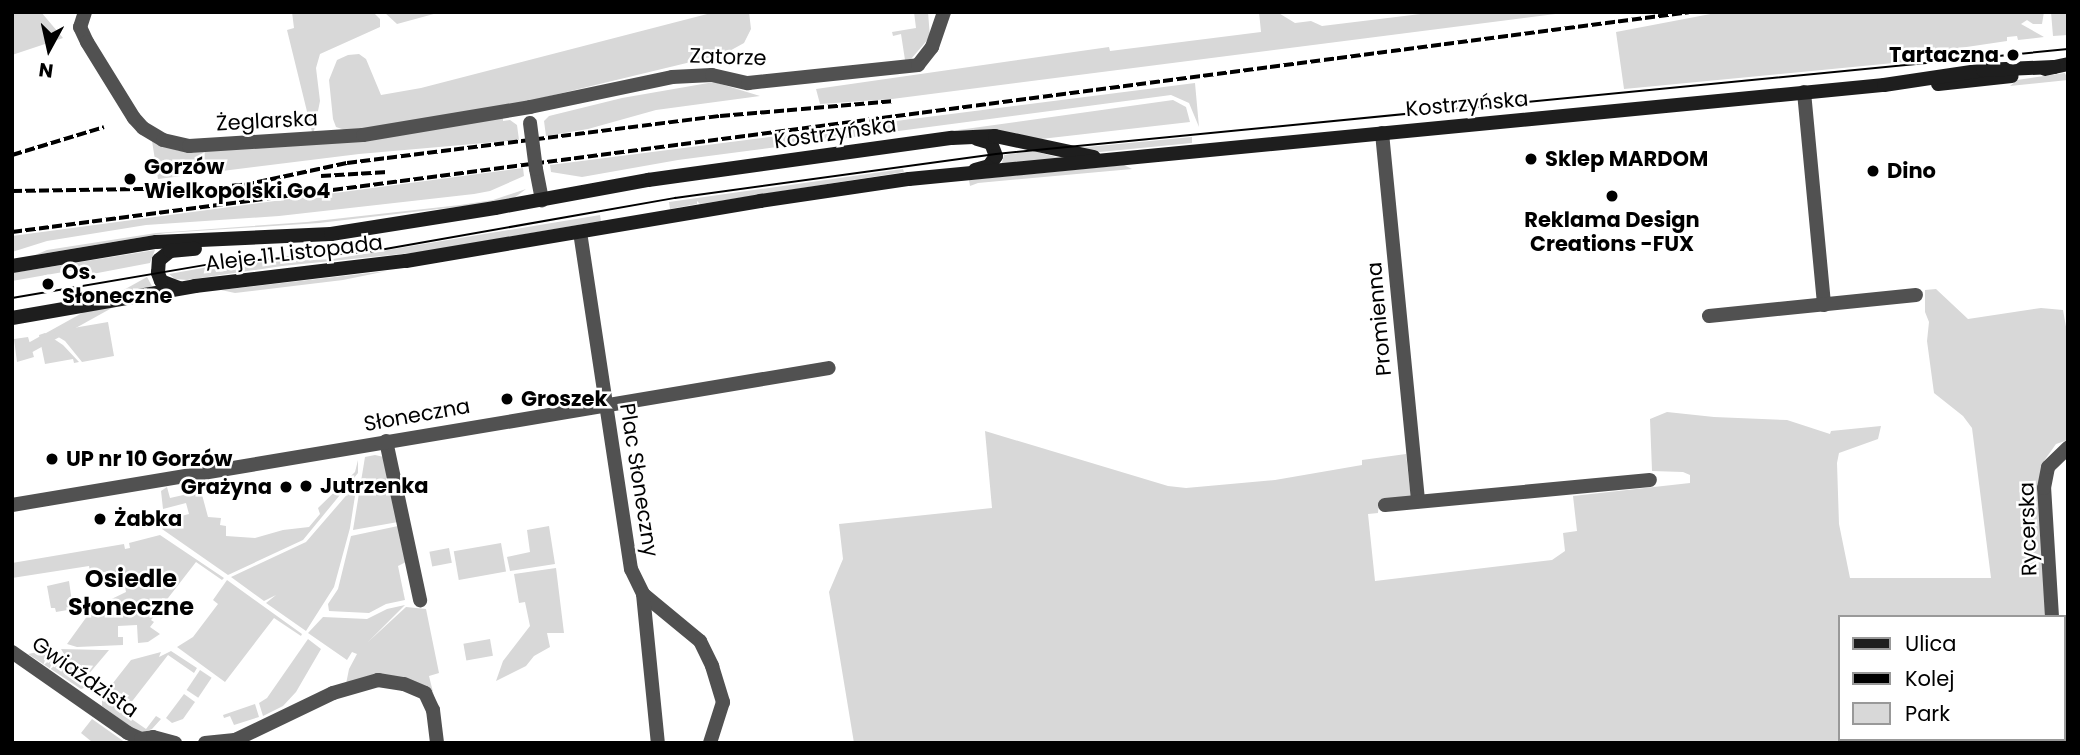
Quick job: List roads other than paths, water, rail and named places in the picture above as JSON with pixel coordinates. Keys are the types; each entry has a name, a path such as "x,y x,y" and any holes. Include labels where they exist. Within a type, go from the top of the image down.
{"main road":[{"name":"Kostrzyńska","path":"580,232 801,194 949,174 1026,170 1134,157 1888,84 1983,70 2061,66"},
{"name":"Kostrzyńska","path":"542,200 659,178 953,138 995,136 1081,155 1134,157"},
{"path":"949,174 985,168 996,156 994,147 986,141 953,138"},
{"name":"Aleje 11 Listopada","path":"12,266 156,242 293,237 366,229 542,200"},
{"name":"Aleje 11 Listopada","path":"12,318 180,288 406,261 580,232"},
{"path":"180,288 168,286 159,277 158,264 165,253 248,245 293,237"}],"street":[{"name":"Żeglarska","path":"85,12 80,27 134,118 143,128 163,140 189,146 363,135 530,107"},
{"name":"Zatorze","path":"530,107 672,77 712,75 748,83 918,65 932,47 944,12"},
{"path":"1804,92 1824,305"},
{"path":"530,107 542,200"},
{"name":"Promienna","path":"1382,133 1418,502"},
{"name":"Plac Słoneczny","path":"580,232 631,569 643,594 700,641 712,666 723,702 710,743"},
{"path":"1709,316 1916,295"},
{"name":"Słoneczna","path":"12,505 829,368"},
{"path":"386,442 420,600"},
{"name":"Rycerska","path":"2052,615 2044,488 2048,467 2068,448"},
{"path":"1385,505 1650,480"},
{"path":"643,594 658,743"},
{"name":"Gwiaździsta","path":"12,652 128,733 141,739 153,737 175,743"},
{"path":"205,743 235,740 333,693 378,680 404,684 427,696 433,710 437,743"}],"tram line":[{"path":"12,298 216,263 374,251 675,198 996,154 2068,49"}],"railway":[{"path":"12,232 1689,12"},
{"path":"244,185 347,163 720,116 894,101"},
{"path":"12,155 104,127"},
{"path":"321,176 388,172"},
{"path":"12,191 205,188 252,184"}],"place":[{"name":"Tartaczna","path":"2013,55"},
{"name":"Sklep MARDOM","path":"1531,159"},
{"name":"Dino","path":"1873,171"},
{"name":"Gorzów Wielkopolski Go4","path":"130,179"},
{"name":"Reklama Design Creations -FUX","path":"1612,196"},
{"name":"Os. Słoneczne","path":"48,284"},
{"name":"Groszek","path":"507,399"},
{"name":"UP nr 10 Gorzów","path":"52,459"},
{"name":"Jutrzenka","path":"306,486"},
{"name":"Grażyna","path":"286,487"},
{"name":"Żabka","path":"100,519"}],"district":[{"name":"Osiedle Słoneczne","path":"131,593"}]}
